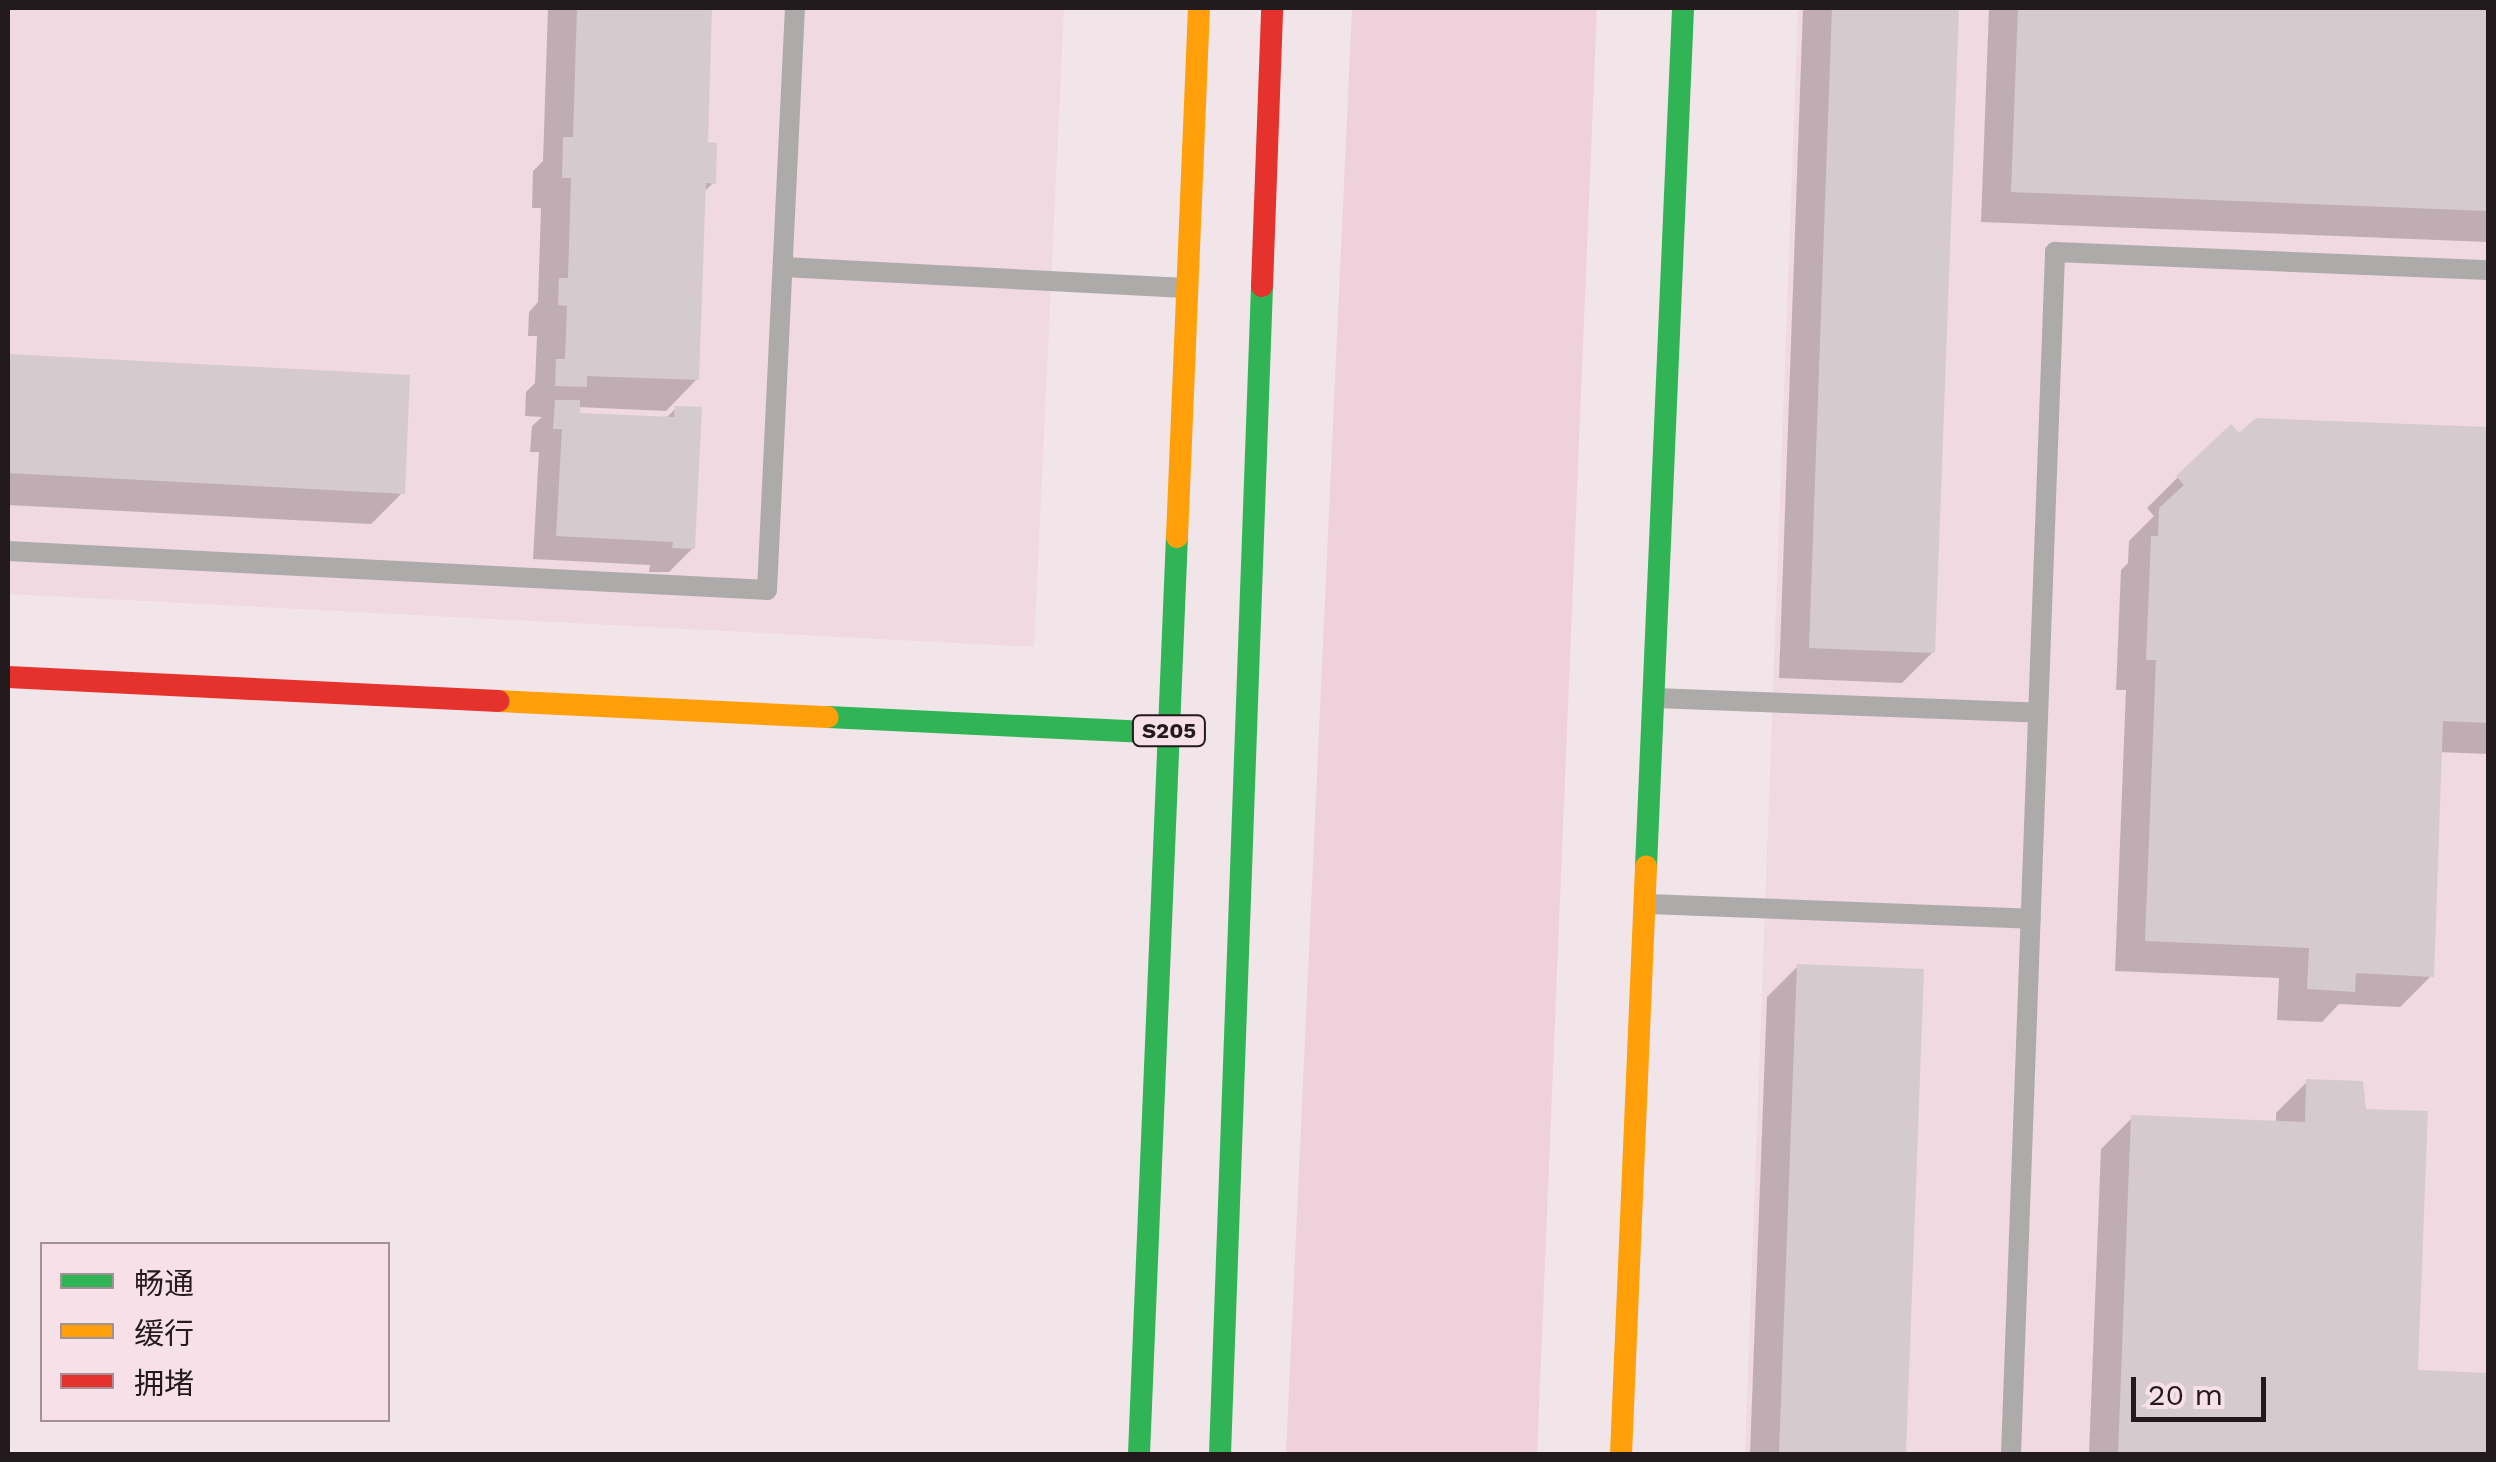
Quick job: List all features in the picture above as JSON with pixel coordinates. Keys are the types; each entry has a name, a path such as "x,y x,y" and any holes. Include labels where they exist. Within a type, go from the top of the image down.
{"main road":[{"name":"S205","path":"1139,1454 1199,8"},
{"path":"1220,1454 1272,8"},
{"path":"1621,1454 1683,8"},
{"path":"8,677 1169,733"}],"lane":[{"path":"8,551 767,590 795,8"},
{"path":"2011,1454 2055,252 2488,270"},
{"path":"782,267 1188,288"},
{"path":"1654,698 2038,713"},
{"path":"1645,904 2030,919"}],"shaded area":[{"path":"8,8 1064,8 1034,647 8,594"},
{"path":"1352,8 1597,8 1537,1454 1286,1454"},
{"path":"1798,8 2488,8 2488,1454 1745,1454"}],"building":[{"path":"577,8 712,8 708,142 717,143 716,184 706,183 699,380 587,376 587,387 555,386 556,359 565,359 567,306 558,305 559,278 568,278 571,178 562,178 563,137 573,137"},
{"path":"1832,8 1959,8 1935,653 1809,648"},
{"path":"2018,8 2488,8 2488,211 2011,192"},
{"path":"8,354 410,375 405,494 8,473"},
{"path":"555,400 580,400 580,413 674,417 675,406 702,407 695,549 672,548 673,542 556,536 562,429 553,429"},
{"path":"2256,418 2488,427 2488,723 2443,721 2434,977 2356,973 2355,992 2307,989 2309,948 2145,941 2156,660 2146,660 2151,536 2158,536 2159,508 2184,485 2176,476 2231,424 2239,433"},
{"path":"1797,964 1924,969 1906,1454 1779,1454"},
{"path":"2306,1079 2363,1081 2366,1109 2428,1111 2418,1370 2488,1373 2488,1454 2118,1454 2131,1115 2305,1122"}],"traffic: fast":[{"path":"1646,867 1683,8"},
{"path":"1220,1454 1262,286"},
{"path":"1139,1454 1177,537"},
{"path":"828,717 1169,733"}],"traffic: slow":[{"path":"1177,537 1199,8"},
{"path":"498,701 828,717"},
{"path":"1621,1454 1646,867"}],"traffic: jam":[{"path":"1262,286 1272,8"},
{"path":"8,677 498,701"}]}
